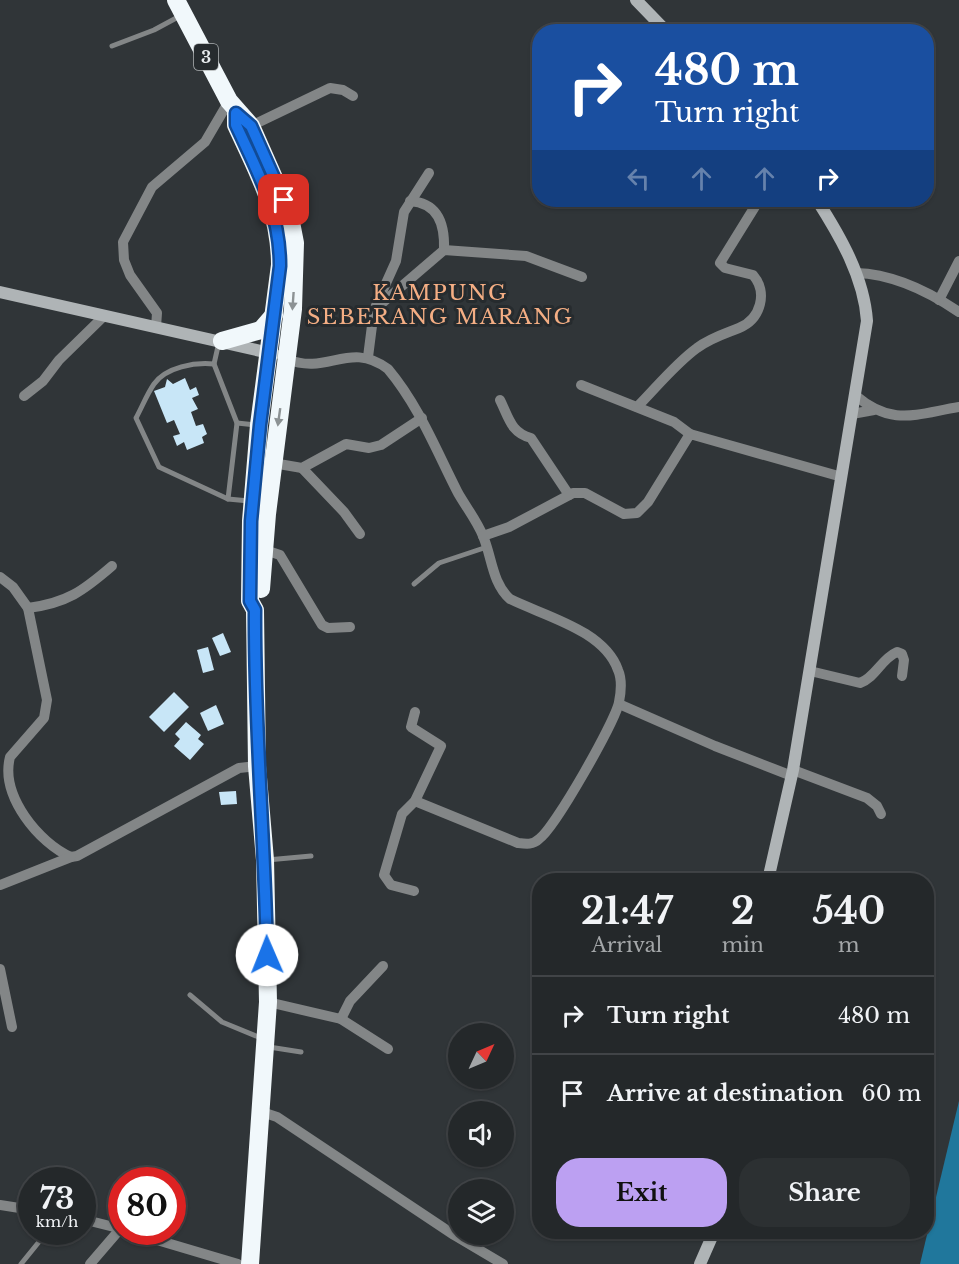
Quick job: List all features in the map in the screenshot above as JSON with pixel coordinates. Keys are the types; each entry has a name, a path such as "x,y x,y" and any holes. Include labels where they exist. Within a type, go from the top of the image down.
{"highway":[{"name":"3","path":"180,7 233,107 251,126 289,212 294,230 294,286 287,358 273,463 260,603 255,610"},
{"name":"3","path":"233,107 236,125 269,198 276,221 280,266 253,502 250,601 255,610 257,765 266,860 268,1002 250,1264"},
{"path":"221,341 261,330 274,315"}],"street":[{"path":"636,0 659,24"},
{"path":"251,126 330,88 343,90 352,96"},
{"path":"156,327 157,313 130,275 124,260 123,242 152,187 205,142 233,107"},
{"path":"368,357 374,310 396,261 401,222 410,201 429,174"},
{"path":"410,201 426,204 438,216 443,228 444,250"},
{"path":"637,407 696,348 719,335 740,328 761,303 762,289 753,275 726,268 720,263 755,207"},
{"path":"770,873 793,773 867,321 863,294 856,273 821,207"},
{"path":"374,310 444,250 526,255 582,277"},
{"path":"939,300 959,261"},
{"path":"856,273 888,275 959,312"},
{"path":"0,292 103,317 221,341 287,358 304,365 316,365 350,356 368,357 388,369 422,418 483,536 498,584 510,599 585,634 606,651 618,670 619,704 563,811 544,835 533,843 518,843 415,801"},
{"path":"24,396 43,381 59,360 103,317"},
{"path":"581,385 674,422 690,434 842,477"},
{"path":"855,395 874,410 898,417 959,407"},
{"path":"500,400 515,431 519,436 531,438 569,495"},
{"path":"852,414 874,410"},
{"path":"302,468 346,444 369,448 381,445 422,418"},
{"path":"483,536 509,527 569,495 585,493 624,514 637,513 648,502 690,434"},
{"path":"273,463 302,468 344,512 360,534"},
{"path":"265,550 280,555 322,625 328,628 350,627"},
{"path":"28,608 50,605 70,598 112,566"},
{"path":"0,577 13,587 28,608 47,708 40,724 10,757 8,764 10,785 21,813 32,827 56,851 74,856"},
{"path":"810,671 860,683 868,680 890,656 897,652 902,654 904,660 902,676"},
{"path":"619,704 752,761 867,798 877,806 881,814"},
{"path":"414,891 391,885 384,875 402,814 415,801 441,746 411,727 415,712"},
{"path":"0,885 74,856 239,768 257,765"},
{"path":"341,1019 350,1001 383,966"},
{"path":"0,969 12,1026"},
{"path":"268,1002 341,1019 388,1049"},
{"path":"259,1111 277,1117 454,1235 502,1264"},
{"path":"0,1205 18,1208"},
{"path":"700,1264 711,1239"},
{"path":"90,1264 108,1244"},
{"path":"174,1245 238,1264"}],"lane":[{"path":"112,46 154,30 180,7"},
{"path":"221,341 214,364 237,423 228,499"},
{"path":"214,364 198,362 165,375 154,383 136,418 159,467 228,499 253,502"},
{"path":"237,423 260,425"},
{"path":"414,584 439,563 487,547"},
{"path":"266,860 311,856"},
{"path":"190,995 222,1022 265,1042 301,1052"},
{"path":"21,1264 36,1245"}],"water":[{"path":"959,1101 959,1264 920,1264 926,1239 934,1239 934,1205"}],"building":[{"path":"185,378 190,390 196,387 199,395 192,398 198,409 191,412 196,426 203,424 207,434 202,437 204,443 187,450 184,442 177,446 173,436 180,434 174,420 167,423 154,391 165,387 167,379 173,384"},
{"path":"223,633 231,652 220,656 212,638"},
{"path":"208,647 214,670 203,673 197,650"},
{"path":"174,692 189,707 164,732 149,717"},
{"path":"216,705 224,724 208,731 200,713"},
{"path":"186,722 201,735 198,739 204,744 190,760 174,746 180,739 175,734"},
{"path":"236,791 237,804 221,805 219,792"}],"district":[{"name":"KAMPUNG SEBERANG MARANG","path":"440,305"}],"route":[{"path":"267,955 266,860 257,765 255,610 250,601 251,521 260,425 280,266 280,242 269,198 236,125 236,113 248,121 251,126 284,200"}]}
